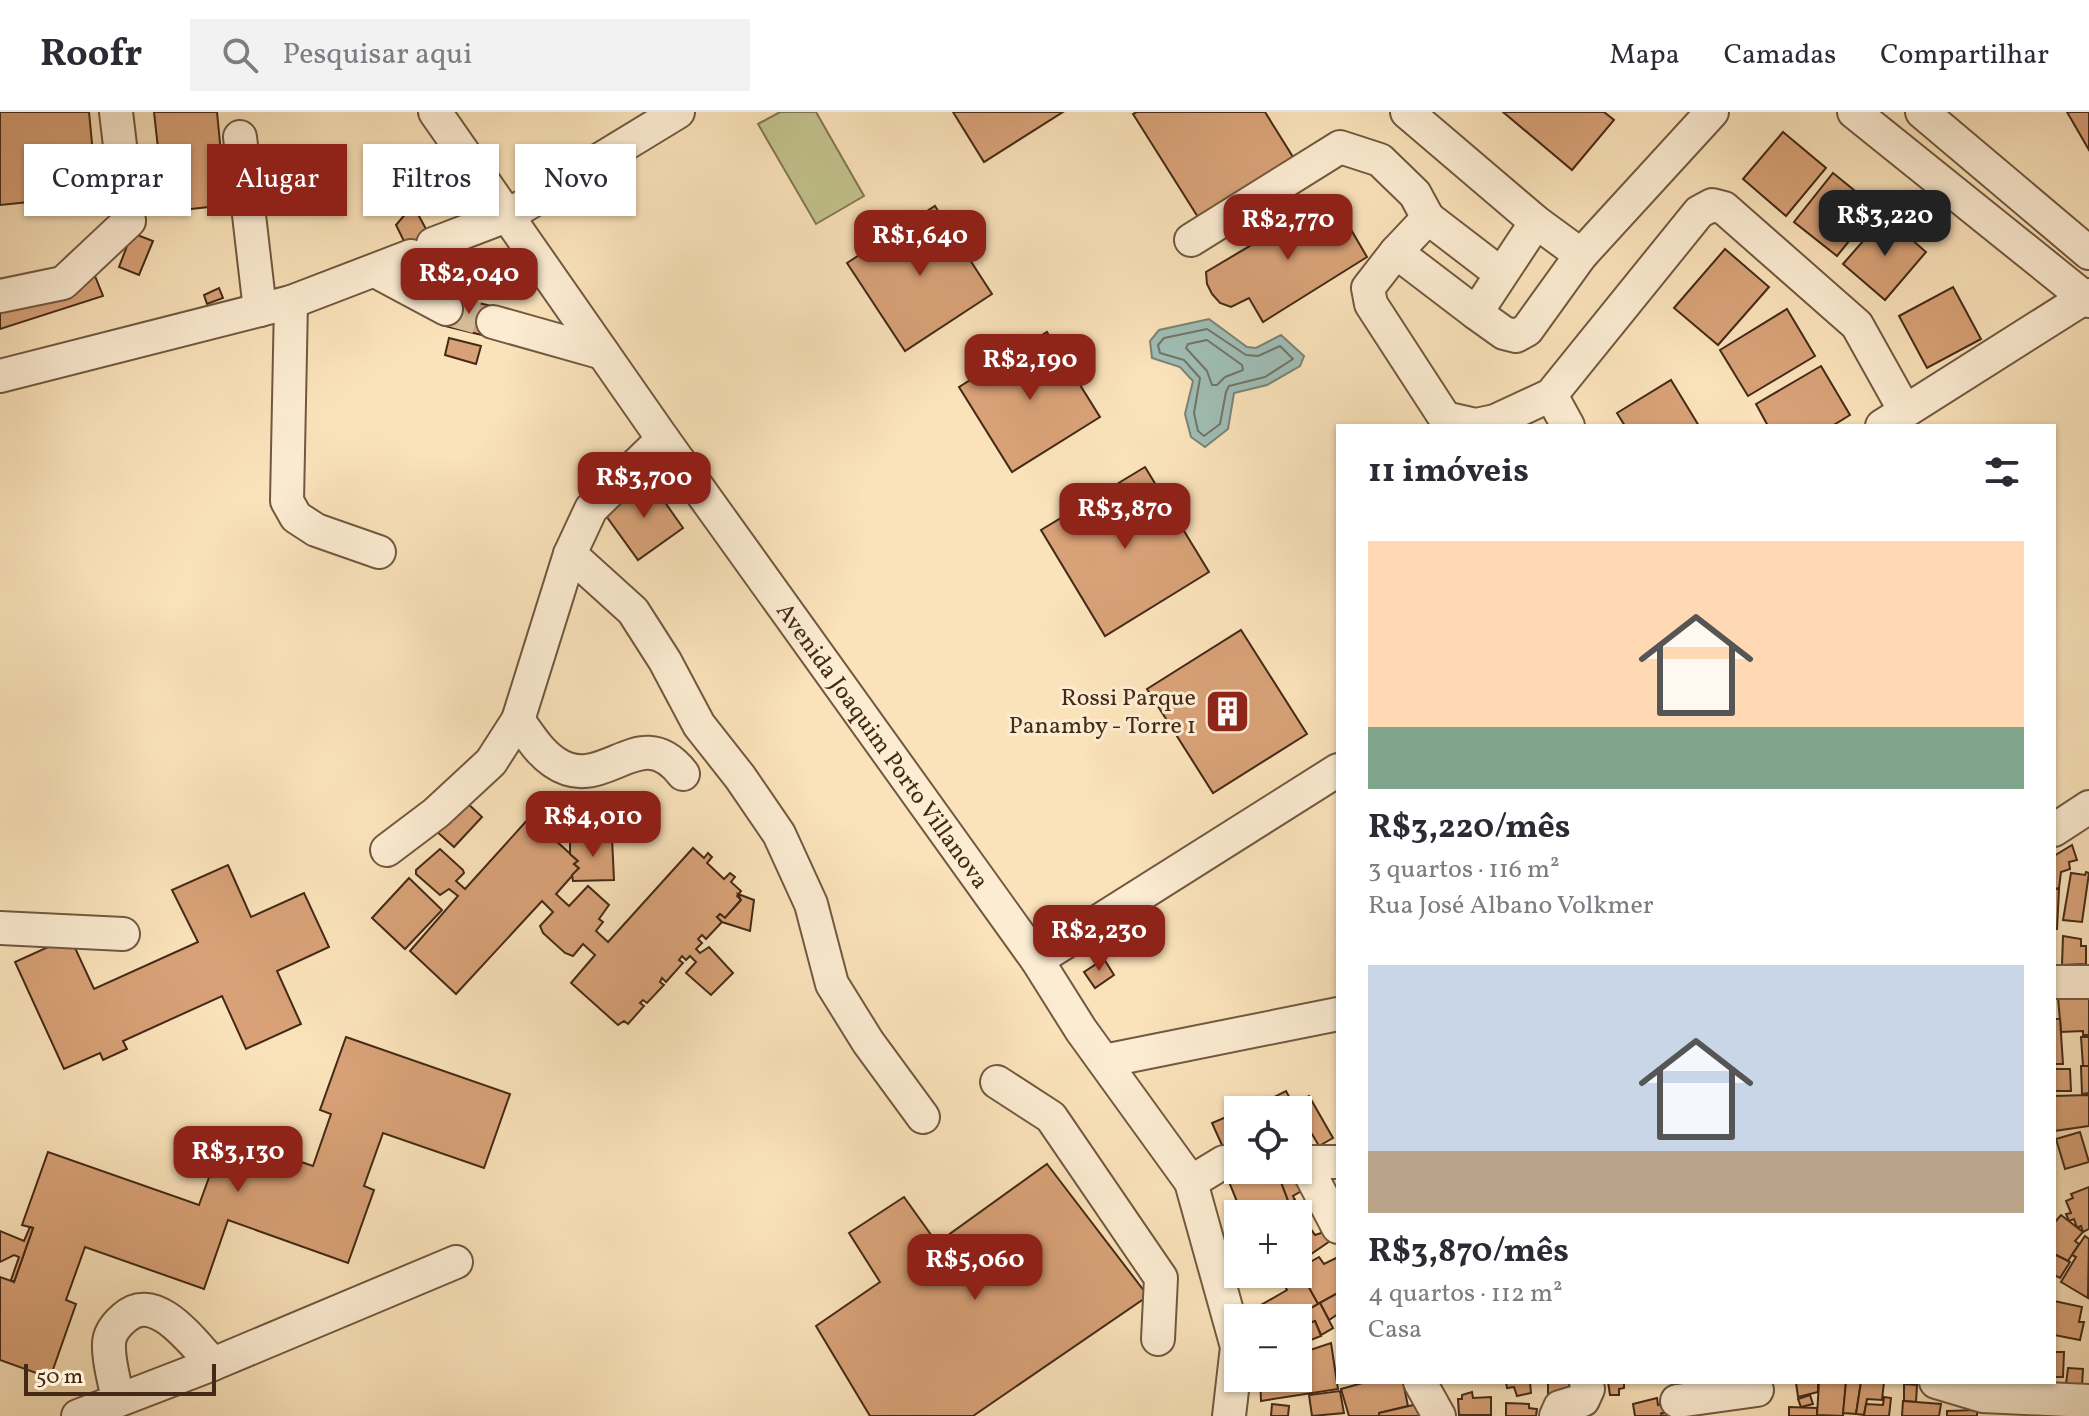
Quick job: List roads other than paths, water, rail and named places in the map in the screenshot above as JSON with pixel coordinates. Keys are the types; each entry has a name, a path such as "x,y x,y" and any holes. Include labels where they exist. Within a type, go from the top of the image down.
{"street":[{"path":"0,296 63,283 129,221 116,112"},
{"name":"Avenida Joaquim Porto Villanova","path":"435,112 663,439 1037,960 1104,1061 1191,1182 1237,1347 1229,1416"},
{"path":"0,376 291,302 375,271 509,215 678,112"},
{"path":"1396,252 1504,333 1516,336 1527,330 1581,255 1712,112"},
{"path":"1480,424 1551,395 1699,212 1712,205 1724,208 1857,325 1893,419 2088,298 1854,112"},
{"path":"1922,112 2089,253"},
{"path":"1421,117 1536,222 1581,255"},
{"path":"240,137 260,310"},
{"path":"1191,240 1340,147 1380,160 1415,194 1428,218 1501,274"},
{"path":"1428,218 1368,288 1371,304 1445,418 1472,424"},
{"path":"1476,313 1536,222"},
{"path":"375,271 446,309"},
{"path":"291,302 287,501 296,517 316,530 379,552"},
{"path":"493,322 603,353"},
{"path":"1551,395 1567,424"},
{"path":"387,850 436,813 491,762 518,720 570,554 591,509 663,439"},
{"path":"570,554 633,611 665,661 699,725 779,834 811,904 832,984 868,1042 923,1117"},
{"path":"518,720 540,750 556,764 574,770 597,770 637,753 649,752 662,754 683,774"},
{"path":"1037,960 1336,771"},
{"path":"2056,829 2089,807"},
{"path":"0,928 123,934"},
{"path":"2056,982 2089,982"},
{"path":"1104,1061 1336,1014"},
{"path":"997,1082 1051,1117 1161,1278 1158,1339"},
{"path":"1191,1182 1224,1162"},
{"path":"1312,1162 1336,1162"},
{"path":"1312,1181 1336,1223"},
{"path":"78,1416 213,1364 456,1262"},
{"path":"118,1400 108,1342 114,1327 129,1313 151,1309 170,1319 213,1364"},
{"path":"1421,1384 1439,1416"},
{"path":"1556,1416 1560,1407 1583,1400 1588,1389 1587,1384"},
{"path":"1943,1384 1983,1396 2089,1401"},
{"path":"1677,1401 1758,1396"}],"water":[{"path":"1209,319 1247,347 1256,348 1281,335 1304,356 1300,366 1267,385 1234,393 1228,429 1205,447 1191,437 1185,414 1193,381 1180,367 1152,358 1150,341 1159,330"}],"tunnel":[{"path":"446,309 493,322"}],"place":[{"name":"Rossi Parque Panamby - Torre 1","path":"1227,711"}]}
